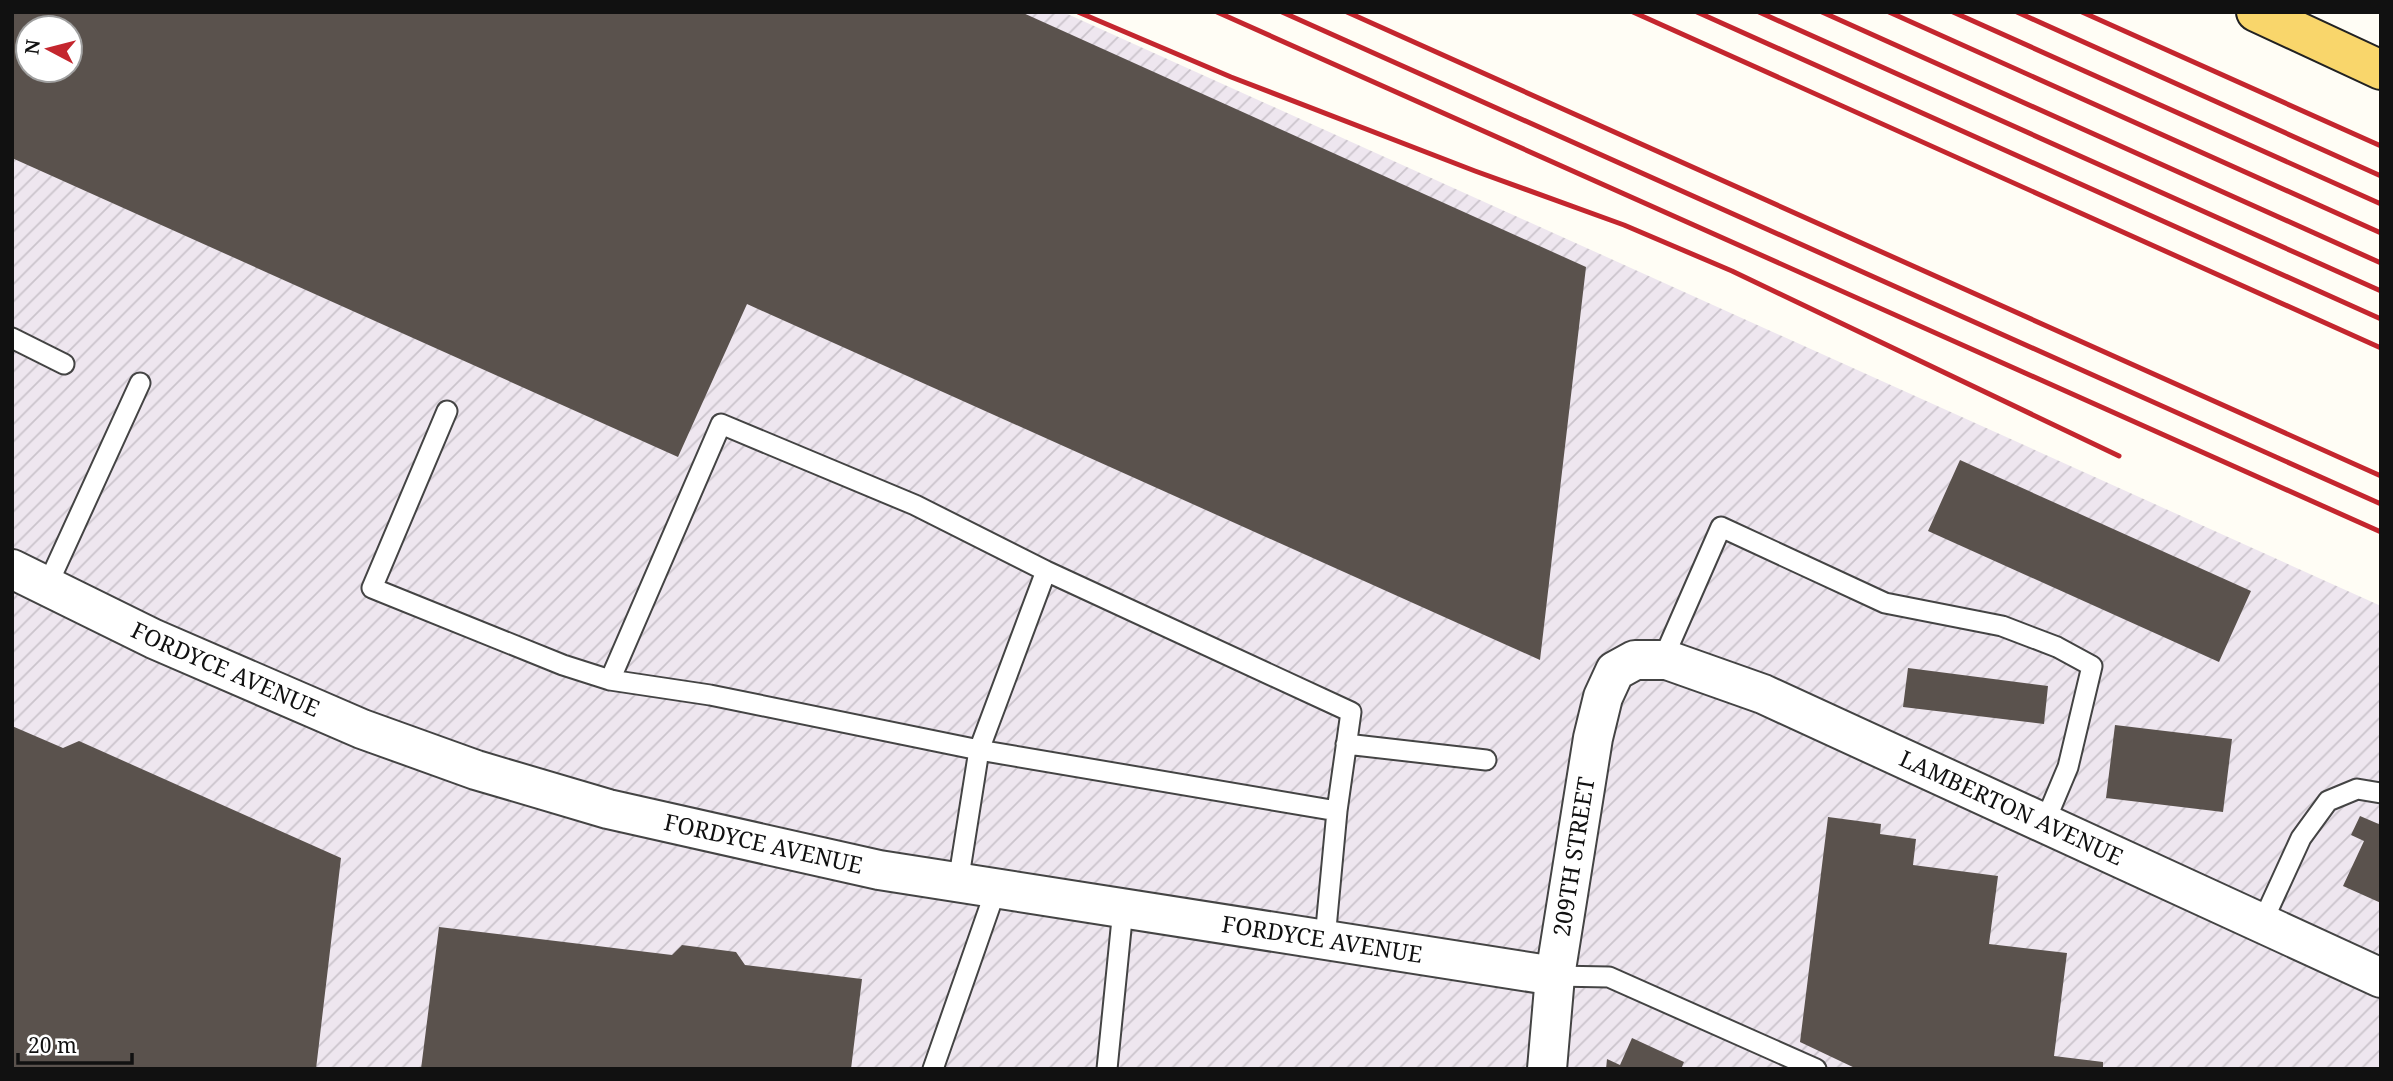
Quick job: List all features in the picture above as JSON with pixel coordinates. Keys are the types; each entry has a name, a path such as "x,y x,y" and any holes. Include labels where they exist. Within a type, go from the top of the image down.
{"main road":[{"path":"2256,12 2381,70"}],"street":[{"name":"FORDYCE AVENUE","path":"12,569 154,639 362,729 476,770 608,809 879,870 1555,976"},
{"name":"LAMBERTON AVENUE","path":"1649,659 1711,674 1763,694 2381,978"},
{"name":"209TH STREET","path":"1547,1069 1555,976 1593,738 1603,697 1615,671 1649,659"}],"lane":[{"path":"12,338 64,364"},
{"path":"47,586 140,383"},
{"path":"447,411 372,588 563,665 610,680 710,695 979,750 1337,811"},
{"path":"610,680 722,424 915,505 1046,571 1351,712 1337,811 1325,939"},
{"path":"1649,659 1721,527 1885,603 2002,626 2056,647 2092,666 2068,767 2044,824"},
{"path":"958,883 979,750 1046,571"},
{"path":"1346,744 1486,760"},
{"path":"2262,923 2301,838 2328,801 2357,789 2381,793"},
{"path":"933,1069 996,889"},
{"path":"1107,1069 1124,909"},
{"path":"1555,976 1609,977 1816,1069"}],"shaded area":[{"path":"12,12 1063,12 2381,606 2381,1069 12,1069"}],"building":[{"path":"12,12 1021,12 1586,267 1540,660 747,304 678,457 12,158"},
{"path":"1960,460 2251,591 2219,662 1928,531"},
{"path":"1908,668 2048,686 2044,724 1903,707"},
{"path":"2115,725 2232,739 2223,812 2106,798"},
{"path":"12,726 63,748 79,741 341,858 316,1069 12,1069"},
{"path":"2360,816 2381,825 2381,903 2343,886 2364,841 2351,835"},
{"path":"1828,817 1881,824 1880,834 1916,839 1913,865 1998,876 1989,944 2067,953 2054,1056 2103,1062 2103,1069 1857,1069 1800,1042"},
{"path":"439,927 672,955 682,945 736,952 745,965 862,979 851,1069 421,1069"},
{"path":"1632,1038 1684,1062 1681,1069 1606,1069 1607,1059 1620,1065"}],"railway":[{"path":"1078,12 1231,77 1624,225 1732,271 2119,456"},
{"path":"1217,12 2381,532"},
{"path":"1282,12 2381,504"},
{"path":"1347,12 2381,476"},
{"path":"1633,12 2381,348"},
{"path":"1697,12 2381,319"},
{"path":"1759,12 2381,291"},
{"path":"1822,12 2381,263"},
{"path":"1889,12 2381,233"},
{"path":"1953,12 2381,204"},
{"path":"2017,12 2381,176"},
{"path":"2082,12 2381,146"}]}
